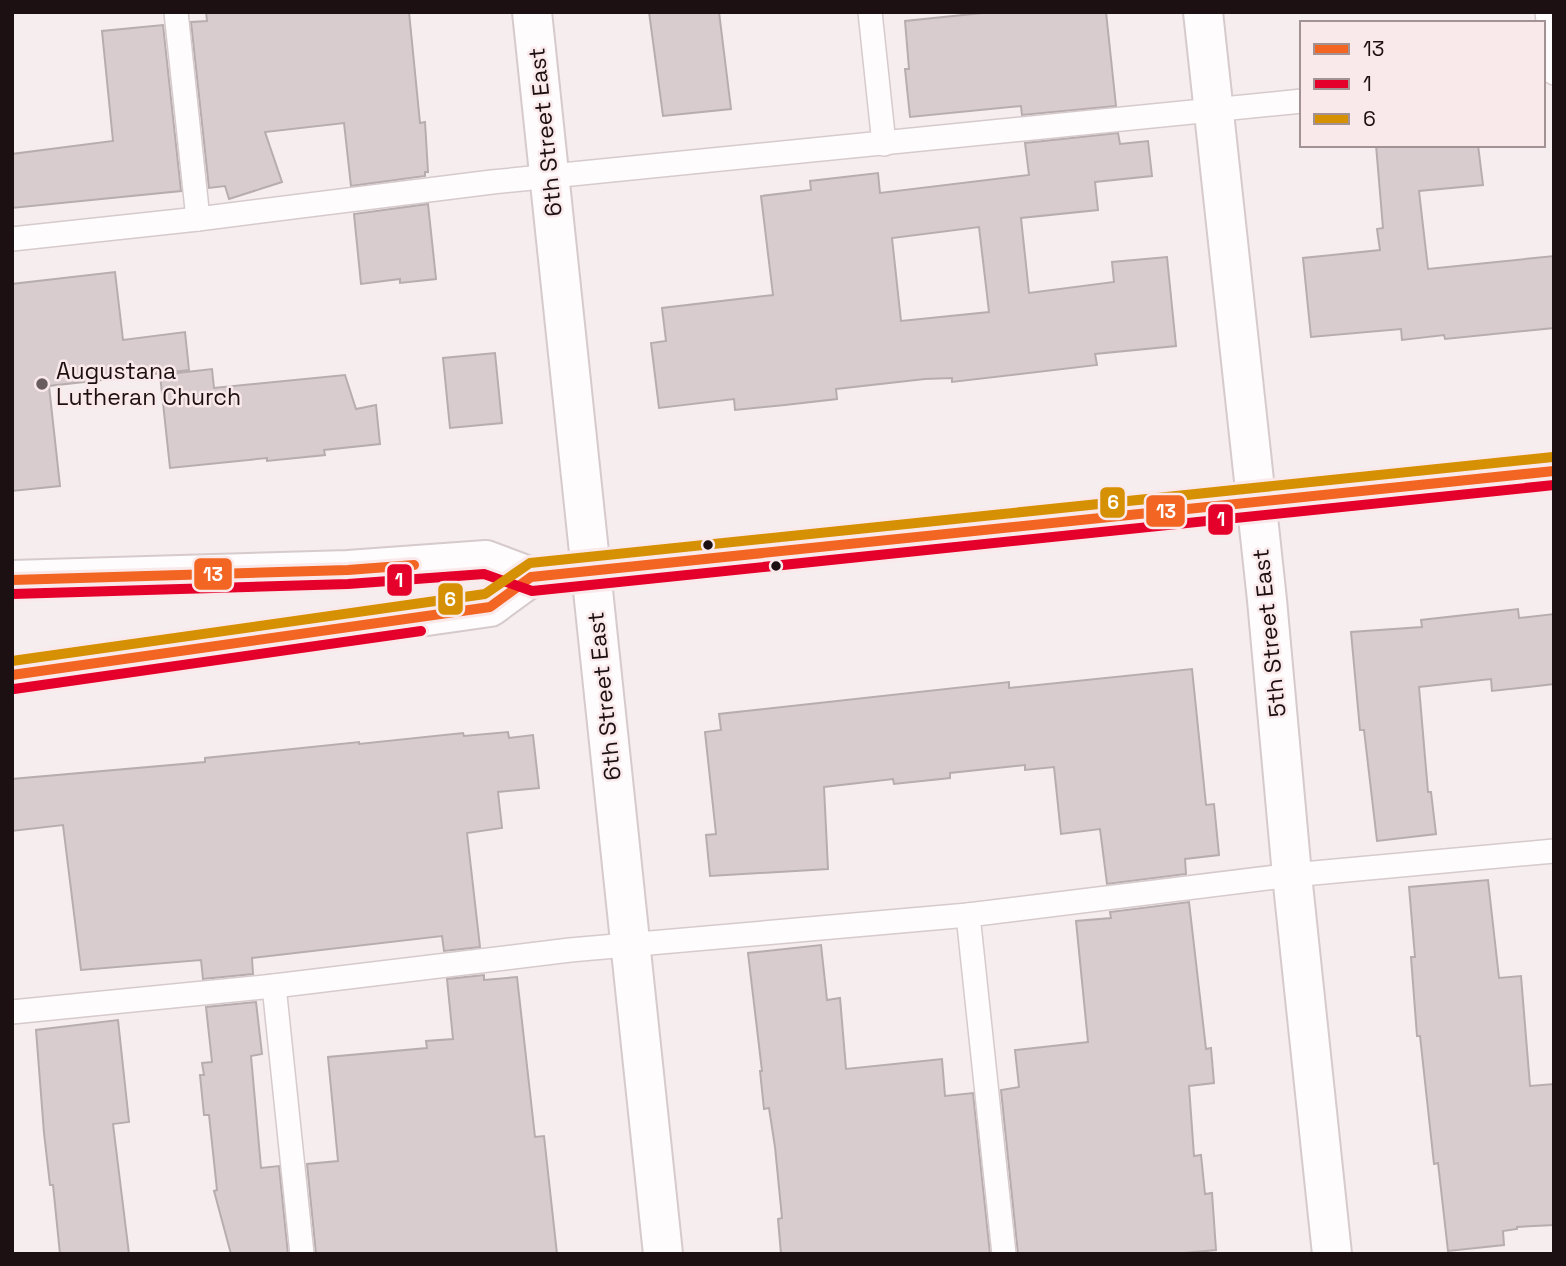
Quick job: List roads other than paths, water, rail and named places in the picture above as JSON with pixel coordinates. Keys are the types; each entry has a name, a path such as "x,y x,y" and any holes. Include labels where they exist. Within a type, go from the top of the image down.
{"street":[{"name":"6th Street East","path":"532,12 663,1254"},
{"name":"5th Street East","path":"1202,12 1256,502 1332,1254"},
{"path":"12,580 348,570 486,560 531,577 1554,471"},
{"path":"12,675 490,607 531,577"}],"lane":[{"path":"176,12 198,219"},
{"path":"870,12 884,144"},
{"path":"1547,12 1554,74"},
{"path":"12,239 549,177 1300,101"},
{"path":"12,1012 274,986 631,944 968,915 1292,875 1554,851"},
{"path":"968,915 1004,1254"},
{"path":"274,986 302,1254"}],"place":[{"name":"Augustana Lutheran Church","path":"42,384"}]}
